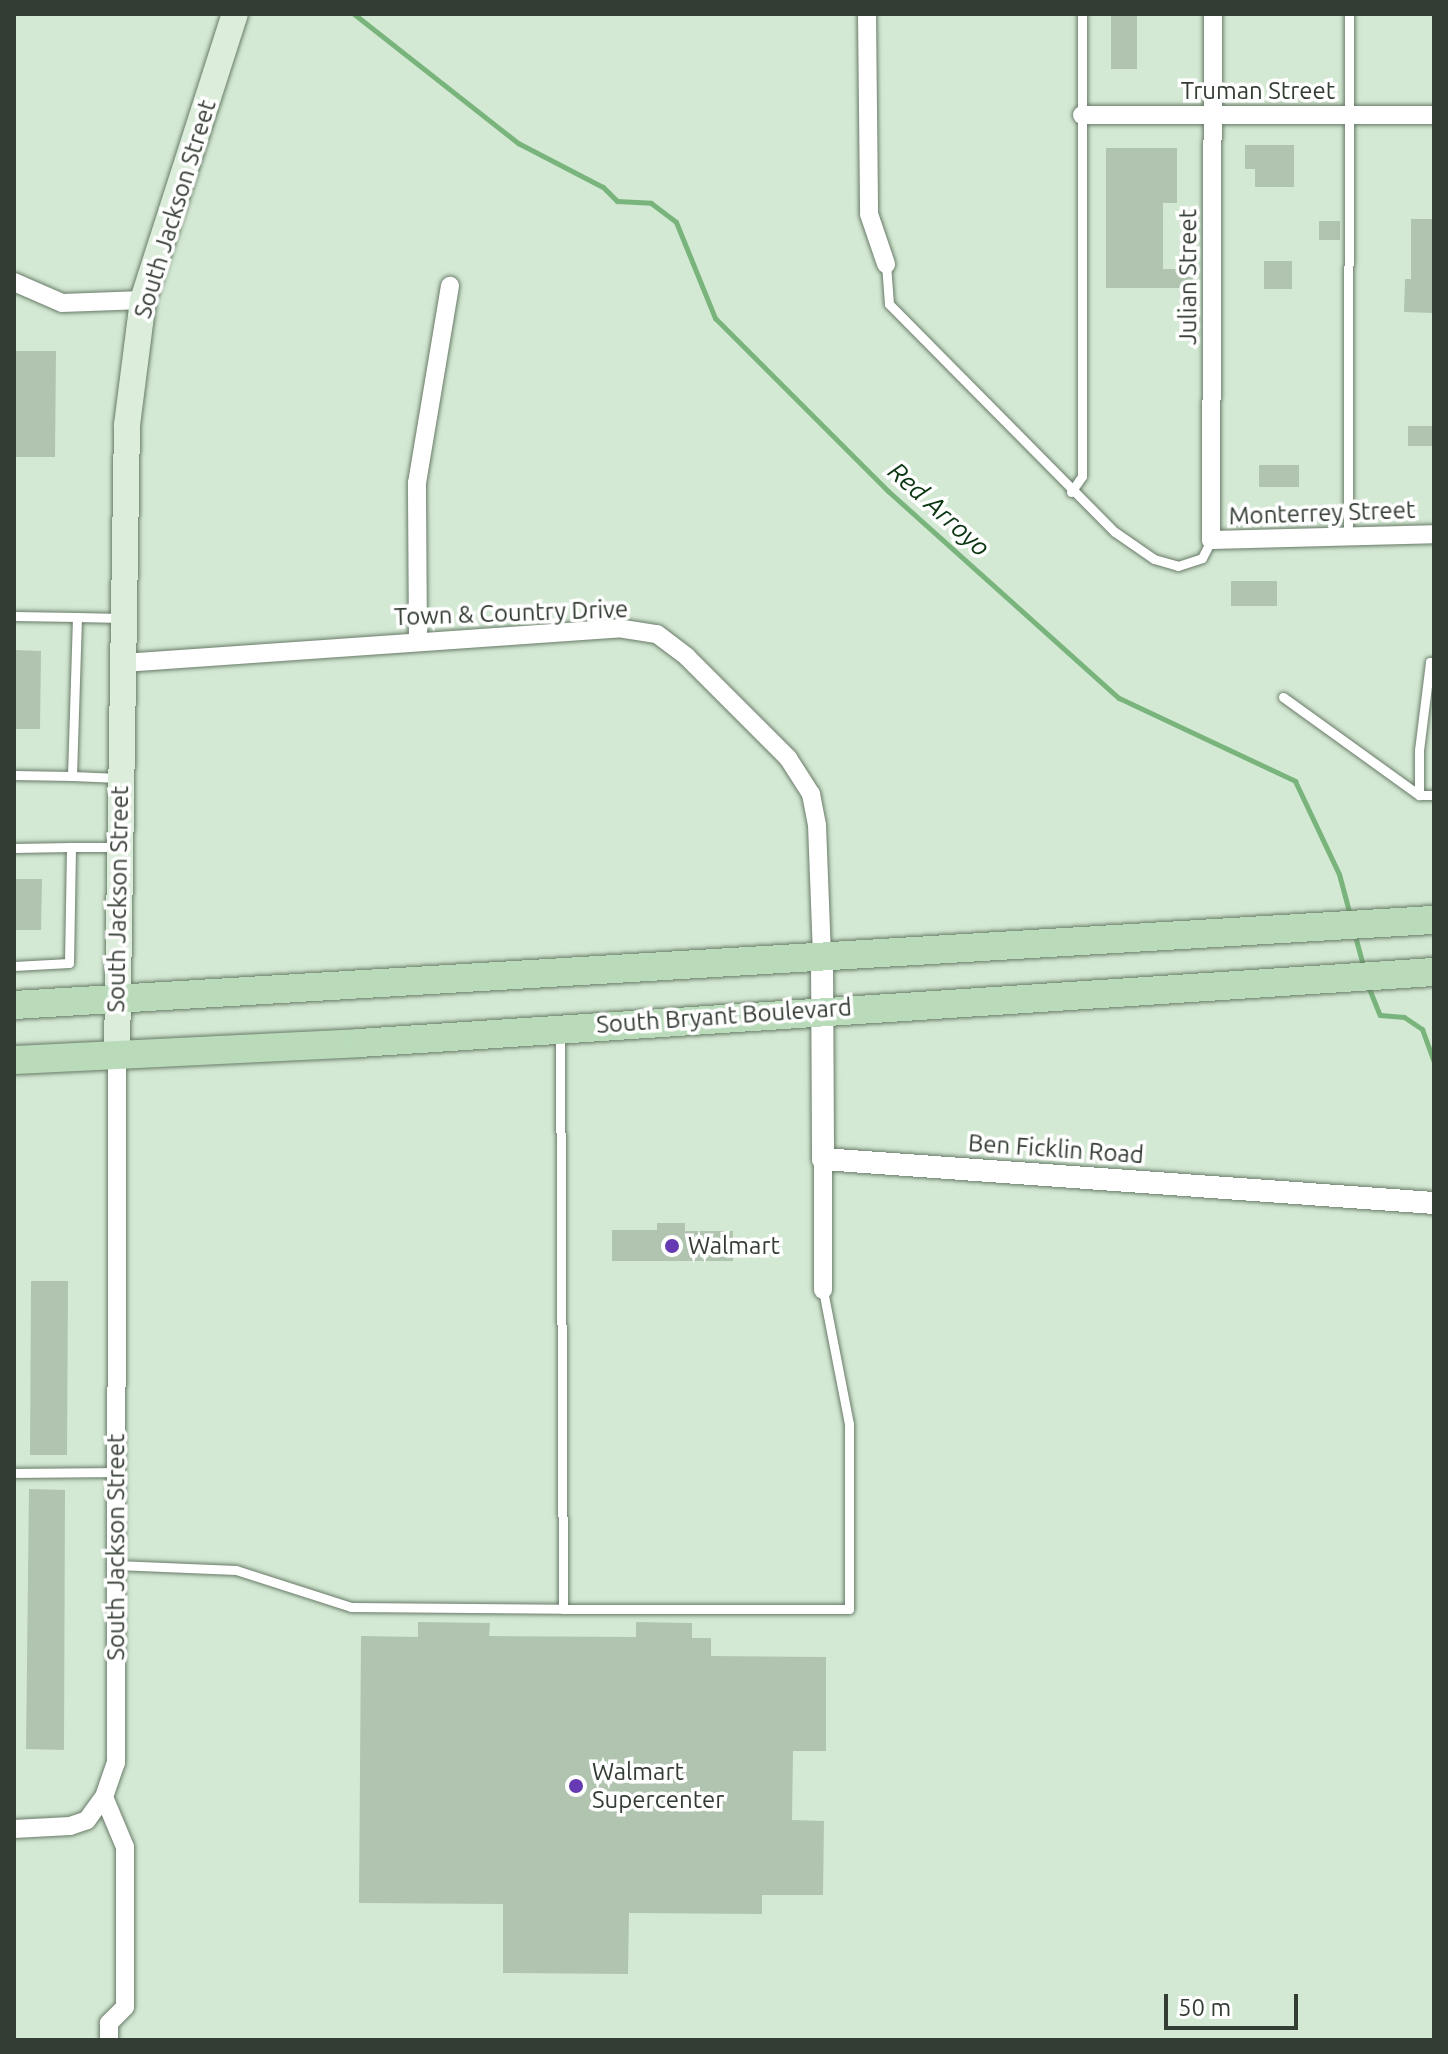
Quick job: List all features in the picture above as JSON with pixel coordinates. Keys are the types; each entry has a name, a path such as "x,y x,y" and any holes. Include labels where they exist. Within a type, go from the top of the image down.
{"main road":[{"name":"South Jackson Street","path":"117,1053 116,847 127,425 143,300 235,14"},
{"name":"South Bryant Boulevard","path":"14,1005 1434,920"},
{"name":"South Bryant Boulevard","path":"14,1060 1434,972"}],"street":[{"path":"867,14 869,214 886,264"},
{"name":"Julian Street","path":"1211,540 1213,14"},
{"name":"Truman Street","path":"1082,115 1434,115"},
{"path":"14,282 62,303 143,300"},
{"path":"418,639 417,483 450,286"},
{"name":"Monterrey Street","path":"1211,540 1434,534"},
{"name":"Town & Country Drive","path":"123,663 418,639 618,628 657,634 687,657 788,758 811,794 817,825 822,958"},
{"path":"822,958 823,1290"},
{"name":"South Jackson Street","path":"101,1804 116,1763 117,1053"},
{"name":"Ben Ficklin Road","path":"823,1159 1434,1203"},
{"path":"14,1829 78,1825 101,1804 125,1847 125,2007 109,2023 109,2040"}],"lane":[{"path":"1071,492 1082,476 1082,14"},
{"path":"1348,536 1349,14"},
{"path":"886,264 889,304 1071,492 1154,559 1178,566 1202,558 1211,540"},
{"path":"14,616 124,619"},
{"path":"72,776 77,617"},
{"path":"1419,795 1421,735 1430,662 1434,662"},
{"path":"1283,697 1419,795 1434,795"},
{"path":"14,775 119,778"},
{"path":"14,966 69,963 71,847"},
{"path":"14,848 116,847"},
{"path":"560,1028 563,1609"},
{"path":"116,1565 236,1570 351,1607 849,1609 849,1424 823,1290"},
{"path":"14,1473 116,1472"}],"building":[{"path":"1111,14 1137,14 1137,69 1111,69"},
{"path":"1245,145 1294,145 1294,187 1255,187 1255,169 1245,169"},
{"path":"1106,148 1177,148 1177,203 1163,203 1163,269 1193,269 1193,288 1106,288"},
{"path":"1411,219 1434,219 1434,313 1404,312 1405,279 1411,279"},
{"path":"1319,221 1340,221 1340,240 1319,240"},
{"path":"1264,261 1292,261 1292,289 1264,289"},
{"path":"14,351 56,351 55,457 14,457"},
{"path":"1408,426 1434,426 1434,446 1408,446"},
{"path":"1259,465 1299,465 1299,487 1259,487"},
{"path":"1231,581 1277,581 1277,606 1231,606"},
{"path":"14,650 41,651 40,729 14,729"},
{"path":"14,879 42,879 41,930 14,930"},
{"name":"Walmart","path":"657,1223 685,1223 685,1231 733,1231 733,1261 612,1261 612,1230 657,1230"},
{"path":"31,1281 68,1281 67,1455 30,1455"},
{"path":"29,1489 65,1490 64,1750 26,1749"},
{"name":"Walmart Supercenter","path":"418,1622 490,1623 489,1636 636,1637 636,1622 692,1623 692,1638 711,1638 711,1656 826,1657 826,1751 793,1751 792,1820 824,1821 823,1895 762,1895 762,1914 629,1913 628,1974 503,1973 503,1904 359,1903 361,1636 418,1637"}],"waterway":[{"name":"Red Arroyo","path":"354,14 518,143 603,187 617,201 651,203 676,222 715,318 888,491 1119,698 1295,781 1339,874 1350,915"},
{"name":"Red Arroyo","path":"1354,932 1364,969"},
{"name":"Red Arroyo","path":"1368,986 1380,1015 1404,1017 1422,1029 1434,1062"}],"place":[{"name":"Walmart","path":"672,1246"},
{"name":"Walmart Supercenter","path":"576,1786"}]}
